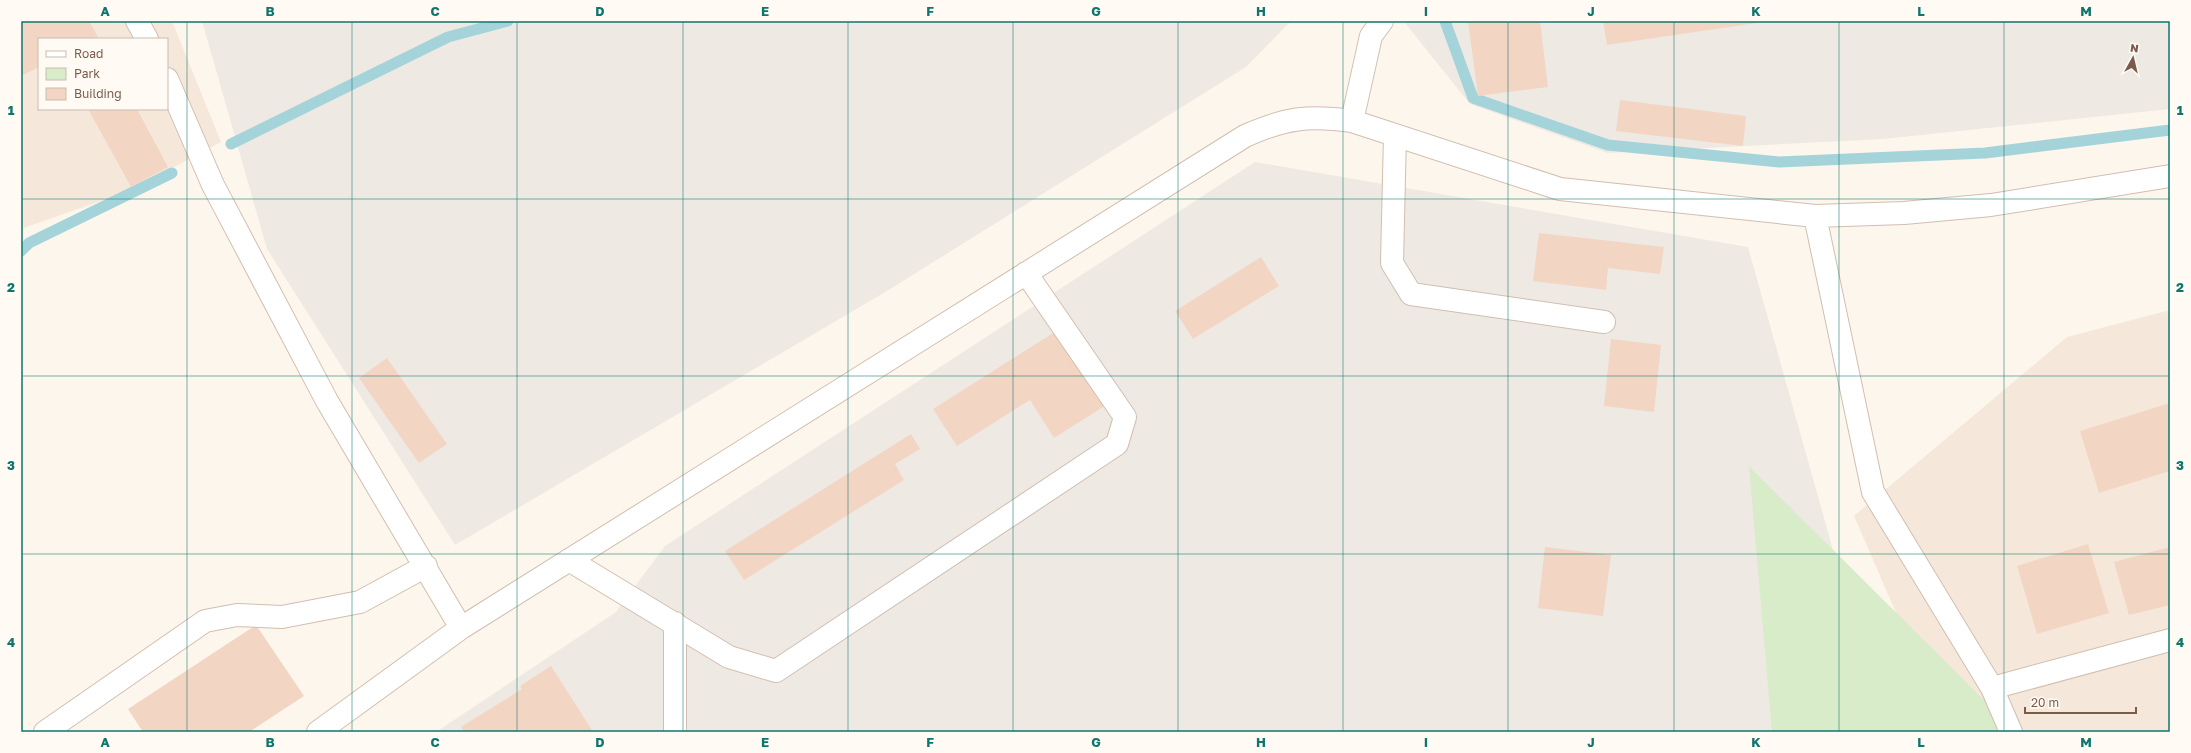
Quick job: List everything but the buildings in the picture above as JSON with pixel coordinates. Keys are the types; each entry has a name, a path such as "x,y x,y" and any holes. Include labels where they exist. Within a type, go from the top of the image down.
{"street":[{"path":"137,21 146,38"},
{"path":"1352,121 1371,36 1382,21"},
{"path":"168,81 213,185 319,387 426,566 461,628"},
{"path":"318,732 461,628 1245,136 1270,125 1296,118 1324,117 1352,121 1560,189 1815,216 1904,213 1990,205 2170,176"},
{"path":"1396,135 1392,263 1411,294 1604,322"},
{"path":"1815,216 1873,492 1992,688 2011,732"},
{"path":"569,560 729,656 776,671 1117,444 1125,417 1026,274"},
{"path":"45,732 205,621 236,615 282,617 360,602 426,566"},
{"path":"675,623 675,732"},
{"path":"1992,688 2170,640"}],"shaded area":[{"path":"21,21 172,21 221,142 129,191 21,229"},
{"path":"202,21 1291,21 1246,67 887,291 455,545 267,249"},
{"path":"1407,21 2170,21 2170,109 1883,139 1608,153 1470,104 1405,23"},
{"path":"1255,162 1748,247 1883,728 1874,732 436,732 616,612 665,546"},
{"path":"2170,310 2170,732 1963,732 1926,682 1854,516 2067,337"}],"green space":[{"path":"1749,466 2016,732 1772,732"}],"waterway":[{"path":"231,144 448,37 508,21"},
{"path":"1445,21 1473,98 1608,145 1779,162 1985,153 2170,130"},
{"path":"21,251 29,243 172,173"}]}
